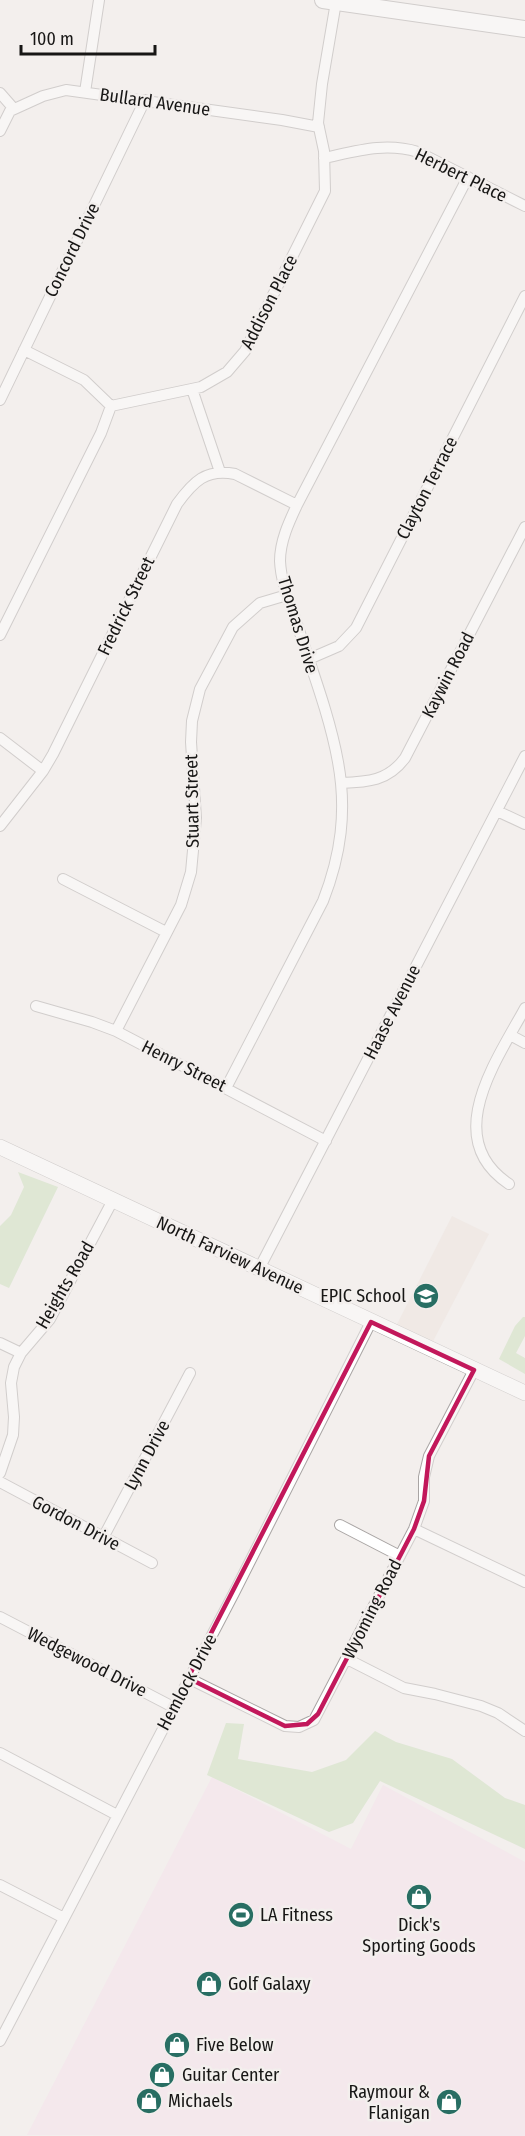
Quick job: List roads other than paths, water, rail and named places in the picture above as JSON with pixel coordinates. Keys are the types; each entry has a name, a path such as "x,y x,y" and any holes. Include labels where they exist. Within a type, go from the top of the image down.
{"main road":[{"path":"329,1 525,30"}],"street":[{"path":"85,92 99,0"},
{"name":"Addison Place","path":"111,406 192,390 221,376 237,362 245,351 325,191 324,158 319,127 329,1"},
{"name":"Bullard Avenue","path":"14,109 54,92 85,92 319,127"},
{"path":"0,93 14,109 10,111 0,131"},
{"name":"Concord Drive","path":"0,400 145,100"},
{"name":"Herbert Place","path":"324,158 380,146 393,146 418,152 525,206"},
{"name":"Thomas Drive","path":"226,1088 327,890 337,861 341,838 341,783 335,746 282,577 280,559 286,530 468,177"},
{"name":"Clayton Terrace","path":"309,659 339,645 356,628 525,296"},
{"path":"0,635 105,425 111,406 84,381 24,350"},
{"path":"192,390 219,472 235,474 297,505"},
{"name":"Fredrick Street","path":"0,826 43,771 177,504 185,492 201,478 219,472"},
{"name":"Kaywin Road","path":"341,783 370,782 381,779 399,767 525,527"},
{"name":"Stuart Street","path":"116,1031 181,904 191,872 196,818 191,742 192,722 200,689 233,627 260,603 287,595"},
{"path":"0,738 43,771"},
{"name":"Haase Avenue","path":"259,1269 525,756"},
{"path":"497,811 525,824"},
{"path":"63,879 166,932"},
{"name":"Henry Street","path":"36,1006 116,1031 326,1141"},
{"path":"509,1184 490,1168 479,1142 476,1122 482,1090 525,1008"},
{"path":"510,1035 525,1042"},
{"name":"North Farview Avenue","path":"0,1147 525,1393"},
{"name":"Heights Road","path":"0,1473 14,1435 11,1383 14,1368 21,1353 50,1319 113,1200"},
{"name":"Hemlock Drive","path":"0,2041 371,1322"},
{"path":"0,1342 21,1353"},
{"name":"Wyoming Road","path":"188,1678 285,1726 299,1727 307,1724 318,1714 414,1529 424,1501 424,1477 429,1456 474,1370"},
{"name":"Lynn Drive","path":"104,1536 190,1373"},
{"name":"Gordon Drive","path":"0,1482 152,1563"},
{"path":"340,1525 400,1556"},
{"path":"414,1529 525,1582"},
{"name":"Wedgewood Drive","path":"0,1617 173,1707"},
{"path":"347,1659 404,1688 481,1706 498,1713 525,1731"},
{"path":"0,1753 117,1815"},
{"path":"0,1885 64,1918"},
{"path":"0,2015 10,2021"}],"place":[{"name":"EPIC School","path":"426,1296"},
{"name":"Dick's Sporting Goods","path":"419,1897"},
{"name":"LA Fitness","path":"241,1915"},
{"name":"Golf Galaxy","path":"209,1984"},
{"name":"Five Below","path":"177,2045"},
{"name":"Guitar Center","path":"162,2075"},
{"name":"Michaels","path":"149,2101"},
{"name":"Raymour & Flanigan","path":"449,2102"}]}
